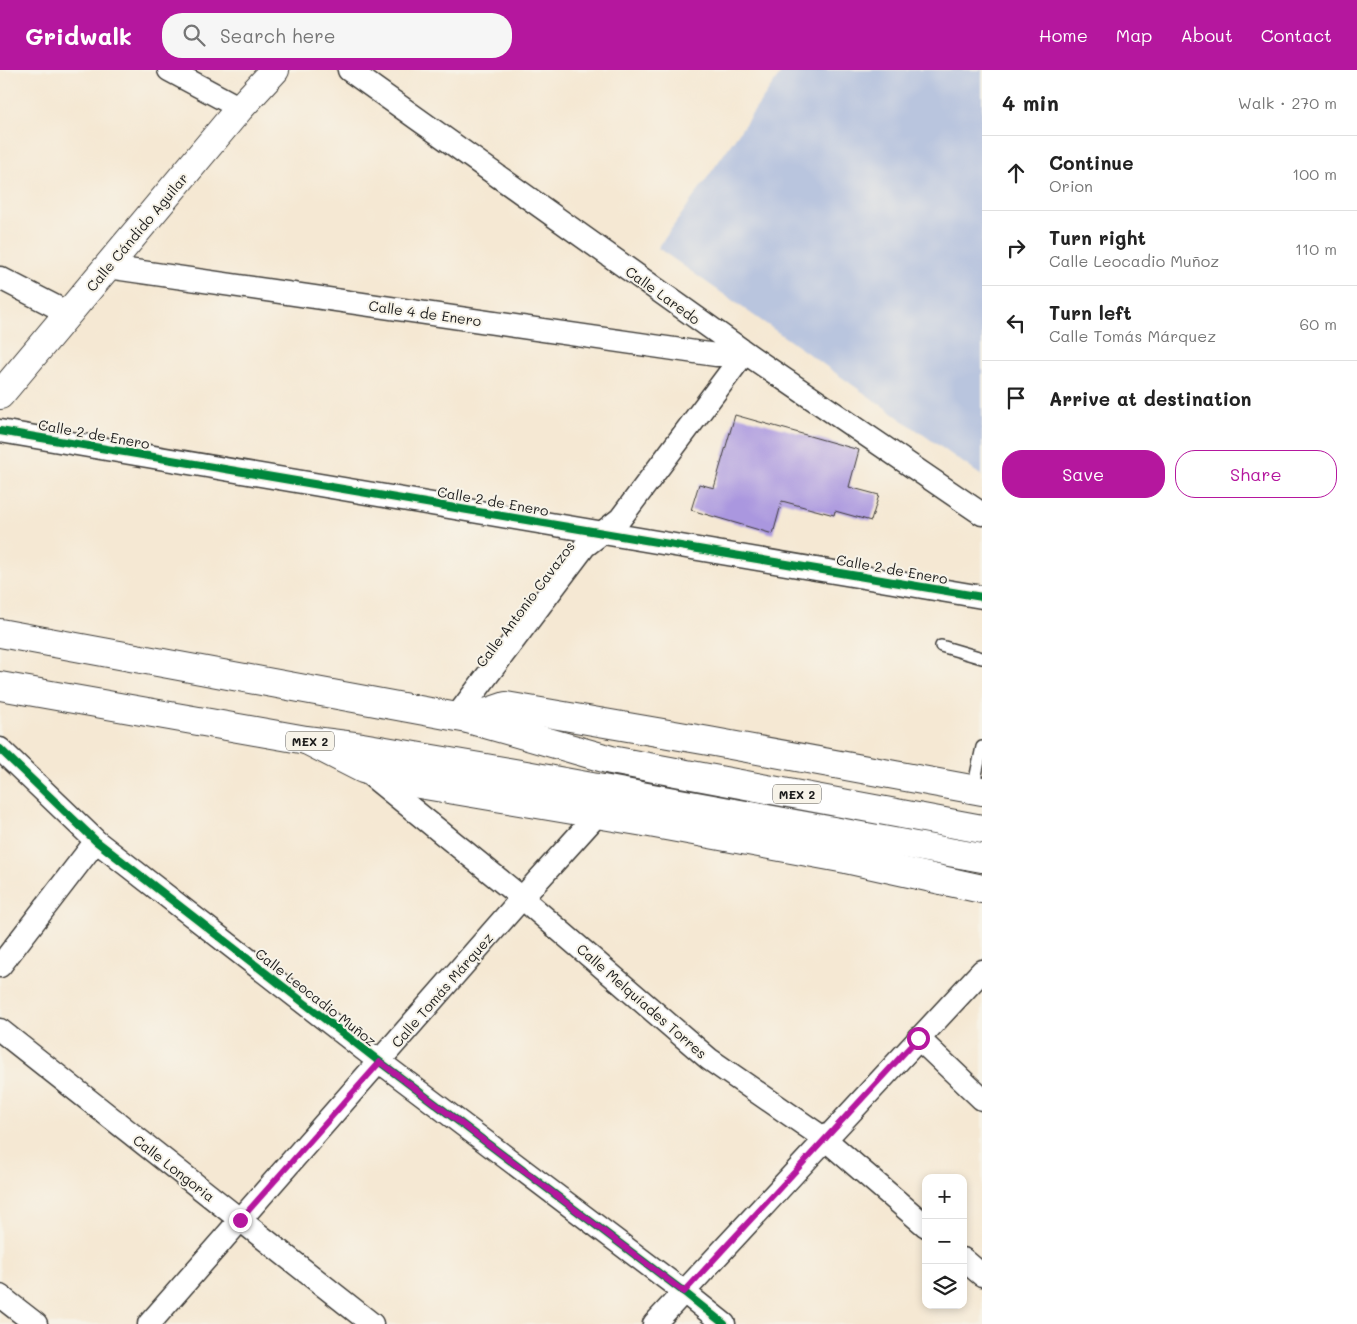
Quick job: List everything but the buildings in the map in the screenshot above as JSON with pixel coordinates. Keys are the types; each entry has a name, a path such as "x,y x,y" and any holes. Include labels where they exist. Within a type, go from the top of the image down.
{"main road":[{"name":"Calle Cándido Aguilar","path":"0,395 240,108 275,70"},
{"name":"MEX 2","path":"0,633 462,718 611,760 982,828"},
{"name":"MEX 2","path":"0,686 306,740 362,747 982,858"},
{"path":"462,718 506,706 978,790"},
{"path":"306,740 363,770 413,783 846,859 982,889"}],"street":[{"path":"168,70 240,108"},
{"name":"Calle Laredo","path":"349,70 748,356 982,514"},
{"name":"Calle 4 de Enero","path":"107,267 716,355 748,356"},
{"path":"0,278 68,313"},
{"name":"Calle Antonio Cavazos","path":"462,718 585,546 620,519 748,356"},
{"name":"Calle 2 de Enero","path":"0,431 982,597"},
{"name":"Calle Leocadio Muñoz","path":"0,748 96,841 380,1062 724,1324"},
{"name":"Calle Melquíades Torres","path":"363,770 522,898 709,1059 825,1139 922,1223"},
{"name":"Calle Tomás Márquez","path":"149,1324 597,815"},
{"path":"0,966 96,841"},
{"path":"654,1324 982,971"},
{"name":"Calle Longoria","path":"0,1030 372,1324"},
{"path":"918,1038 982,1099"},
{"path":"967,1262 982,1275"},
{"path":"0,1296 36,1324"}],"lane":[{"path":"941,646 982,658"},
{"path":"978,790 982,747"}],"shaded area":[{"path":"783,70 982,70 982,476 658,248"}],"cycle path":[{"path":"0,431 982,597"},
{"path":"0,749 96,841 380,1062 724,1324"}],"route":[{"path":"240,1220 380,1062 684,1292 918,1038"}]}
